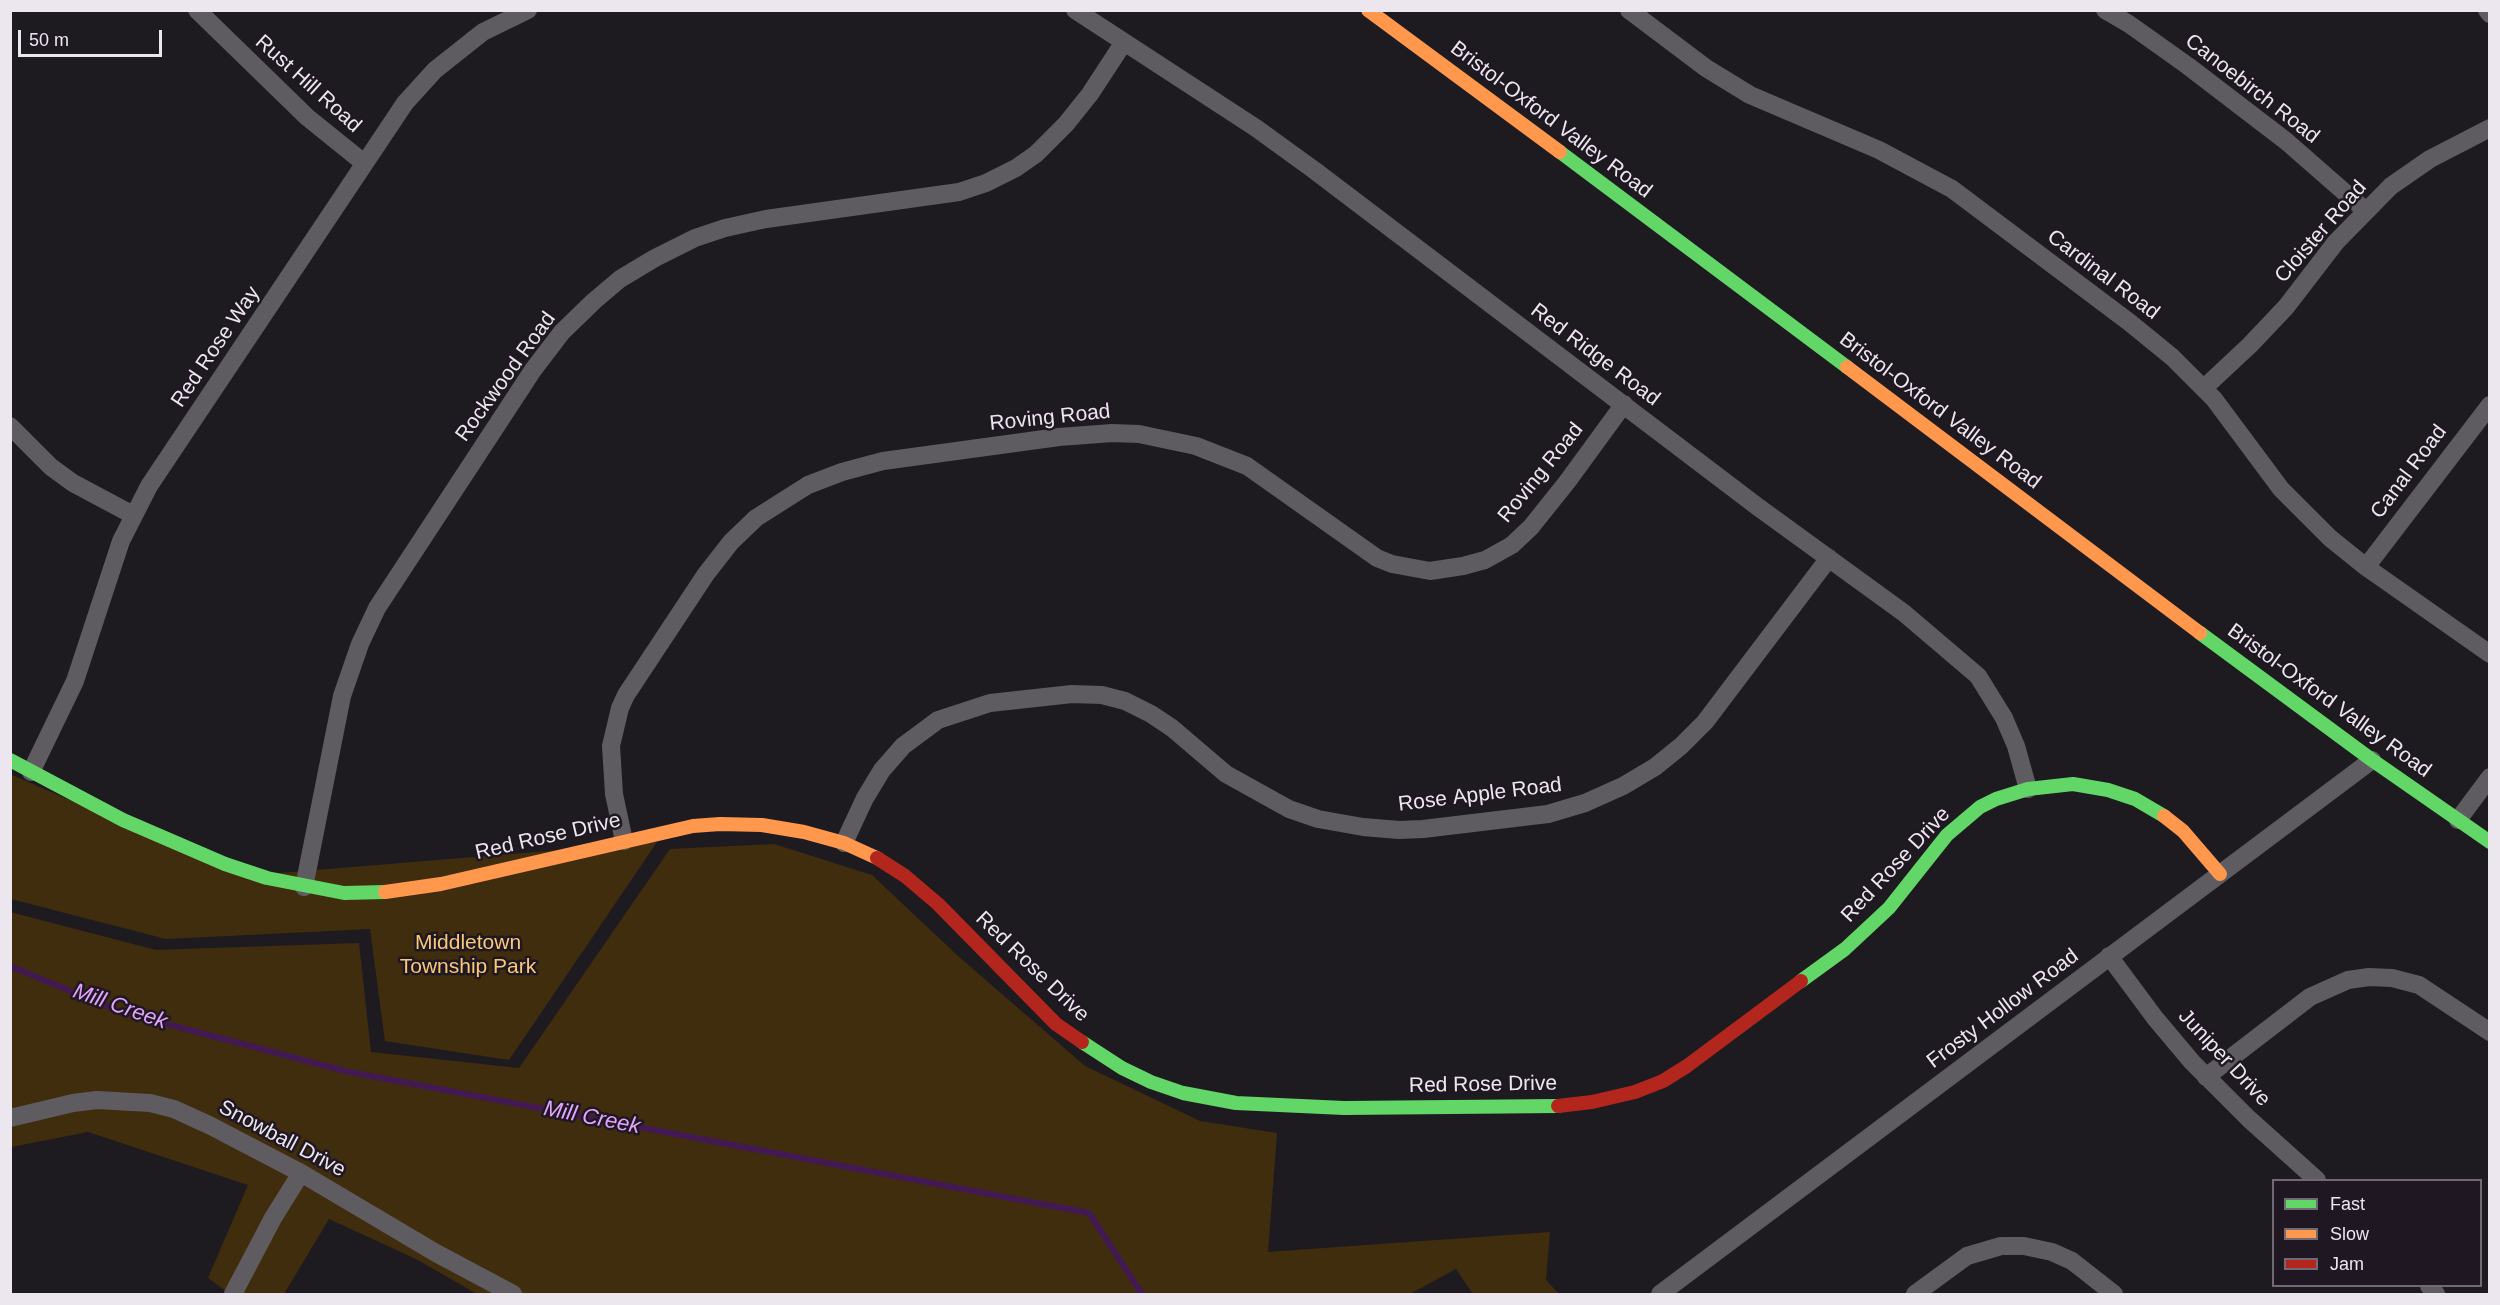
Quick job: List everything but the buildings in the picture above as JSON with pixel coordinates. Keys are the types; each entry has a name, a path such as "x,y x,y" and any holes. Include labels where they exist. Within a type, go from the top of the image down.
{"street":[{"name":"Rust Hill Road","path":"198,10 307,117 364,163"},
{"name":"Red Ridge Road","path":"1075,10 1256,128 1314,170 1904,613 1978,676 2004,718 2016,746 2028,789"},
{"name":"Bristol-Oxford Valley Road","path":"1368,10 1472,85 2372,760 2490,842"},
{"name":"Cardinal Road","path":"1629,10 1706,68 1750,95 1879,150 1952,189 2129,321 2204,388 2281,489 2330,538 2366,567 2490,654"},
{"name":"Canoebirch Road","path":"2105,10 2129,24 2205,79 2286,141 2366,211"},
{"name":"Red Rose Way","path":"31,772 75,681 121,541 149,486 405,103 435,69 483,32 519,12"},
{"name":"Rockwood Road","path":"304,887 339,706 360,644 377,608 533,370 562,332 620,279 694,238 766,219 959,192 986,183 1016,168 1036,154 1066,124 1090,94 1124,42"},
{"name":"Cloister Road","path":"2204,388 2286,307 2336,242 2391,186 2430,159 2490,128"},
{"name":"Roving Road","path":"624,842 614,794 611,746 620,708 626,695 643,665 731,542 756,518 808,485 842,472 883,461 1059,437 1112,433 1139,434 1196,446 1247,466 1377,558 1392,564 1430,571 1485,560 1512,545 1567,482 1624,404"},
{"name":"Canal Road","path":"2366,567 2490,405"},
{"path":"10,426 51,467 73,483 133,515"},
{"name":"Rose Apple Road","path":"844,843 865,798 882,770 903,746 938,720 990,703 1072,694 1102,695 1125,701 1151,714 1172,728 1226,774 1289,809 1318,819 1363,827 1423,829 1557,811 1586,803 1623,786 1655,767 1681,746 1704,722 1829,558"},
{"name":"Red Rose Drive","path":"10,760 123,820 225,864 267,878 344,893 370,894 441,884 693,826 762,825 804,831 844,843 883,861 905,876 938,904 1056,1024 1122,1068 1151,1082 1183,1093 1236,1103 1344,1108 1544,1107 1592,1102 1635,1092 1663,1081 1687,1066 1845,949 1889,908 1947,835 1980,807 1996,799 2028,789 2073,784 2108,790 2135,799 2155,809 2183,831 2220,874"},
{"name":"Frosty Hollow Road","path":"1660,1294 2372,760"},
{"path":"2458,820 2490,777"},
{"name":"Juniper Drive","path":"2109,956 2155,1018 2206,1077 2316,1179"},
{"path":"2206,1077 2310,997 2348,980 2369,976 2392,978 2419,985 2490,1032"},
{"name":"Snowball Drive","path":"12,1122 73,1103 97,1100 150,1103 174,1109 301,1173 418,1243 513,1294"},
{"path":"233,1294 273,1218 301,1173"},
{"path":"1914,1294 1967,1256 2001,1246 2024,1246 2052,1252 2072,1261 2114,1294"}],"green space":[{"name":"Middletown Township Park","path":"10,774 243,876 657,842 509,1060 385,1041 370,929 166,939 11,899"},
{"path":"774,844 872,875 958,956 1085,1066 1200,1121 1277,1133 1268,1252 1550,1232 1546,1280 1559,1294 1473,1294 1456,1269 1410,1294 477,1294 416,1259 329,1219 284,1294 230,1294 208,1278 248,1185 88,1132 11,1147 10,912 156,950 359,943 371,1052 519,1068 670,849"}],"waterway":[{"name":"Mill Creek","path":"10,966 121,1012 345,1071 1089,1213 1142,1294"}],"traffic: fast":[{"path":"1560,152 1847,367"},
{"path":"2200,633 2372,760 2490,842"},
{"path":"10,760 123,820 225,864 267,878 344,893 385,892"},
{"path":"1801,981 1845,949 1889,908 1947,835 1980,807 1996,799 2028,789 2073,784 2108,790 2135,799 2164,816"},
{"path":"1082,1042 1122,1068 1151,1082 1183,1093 1236,1103 1344,1108 1558,1106"}],"traffic: slow":[{"path":"1368,10 1560,152"},
{"path":"1847,367 2200,633"},
{"path":"2164,816 2183,831 2220,874"},
{"path":"385,892 441,884 693,826 720,824 762,825 804,832 844,843 877,858"}],"traffic: jam":[{"path":"877,858 905,876 938,904 1056,1024 1082,1042"},
{"path":"1558,1106 1592,1102 1635,1092 1663,1081 1687,1066 1801,981"}]}
